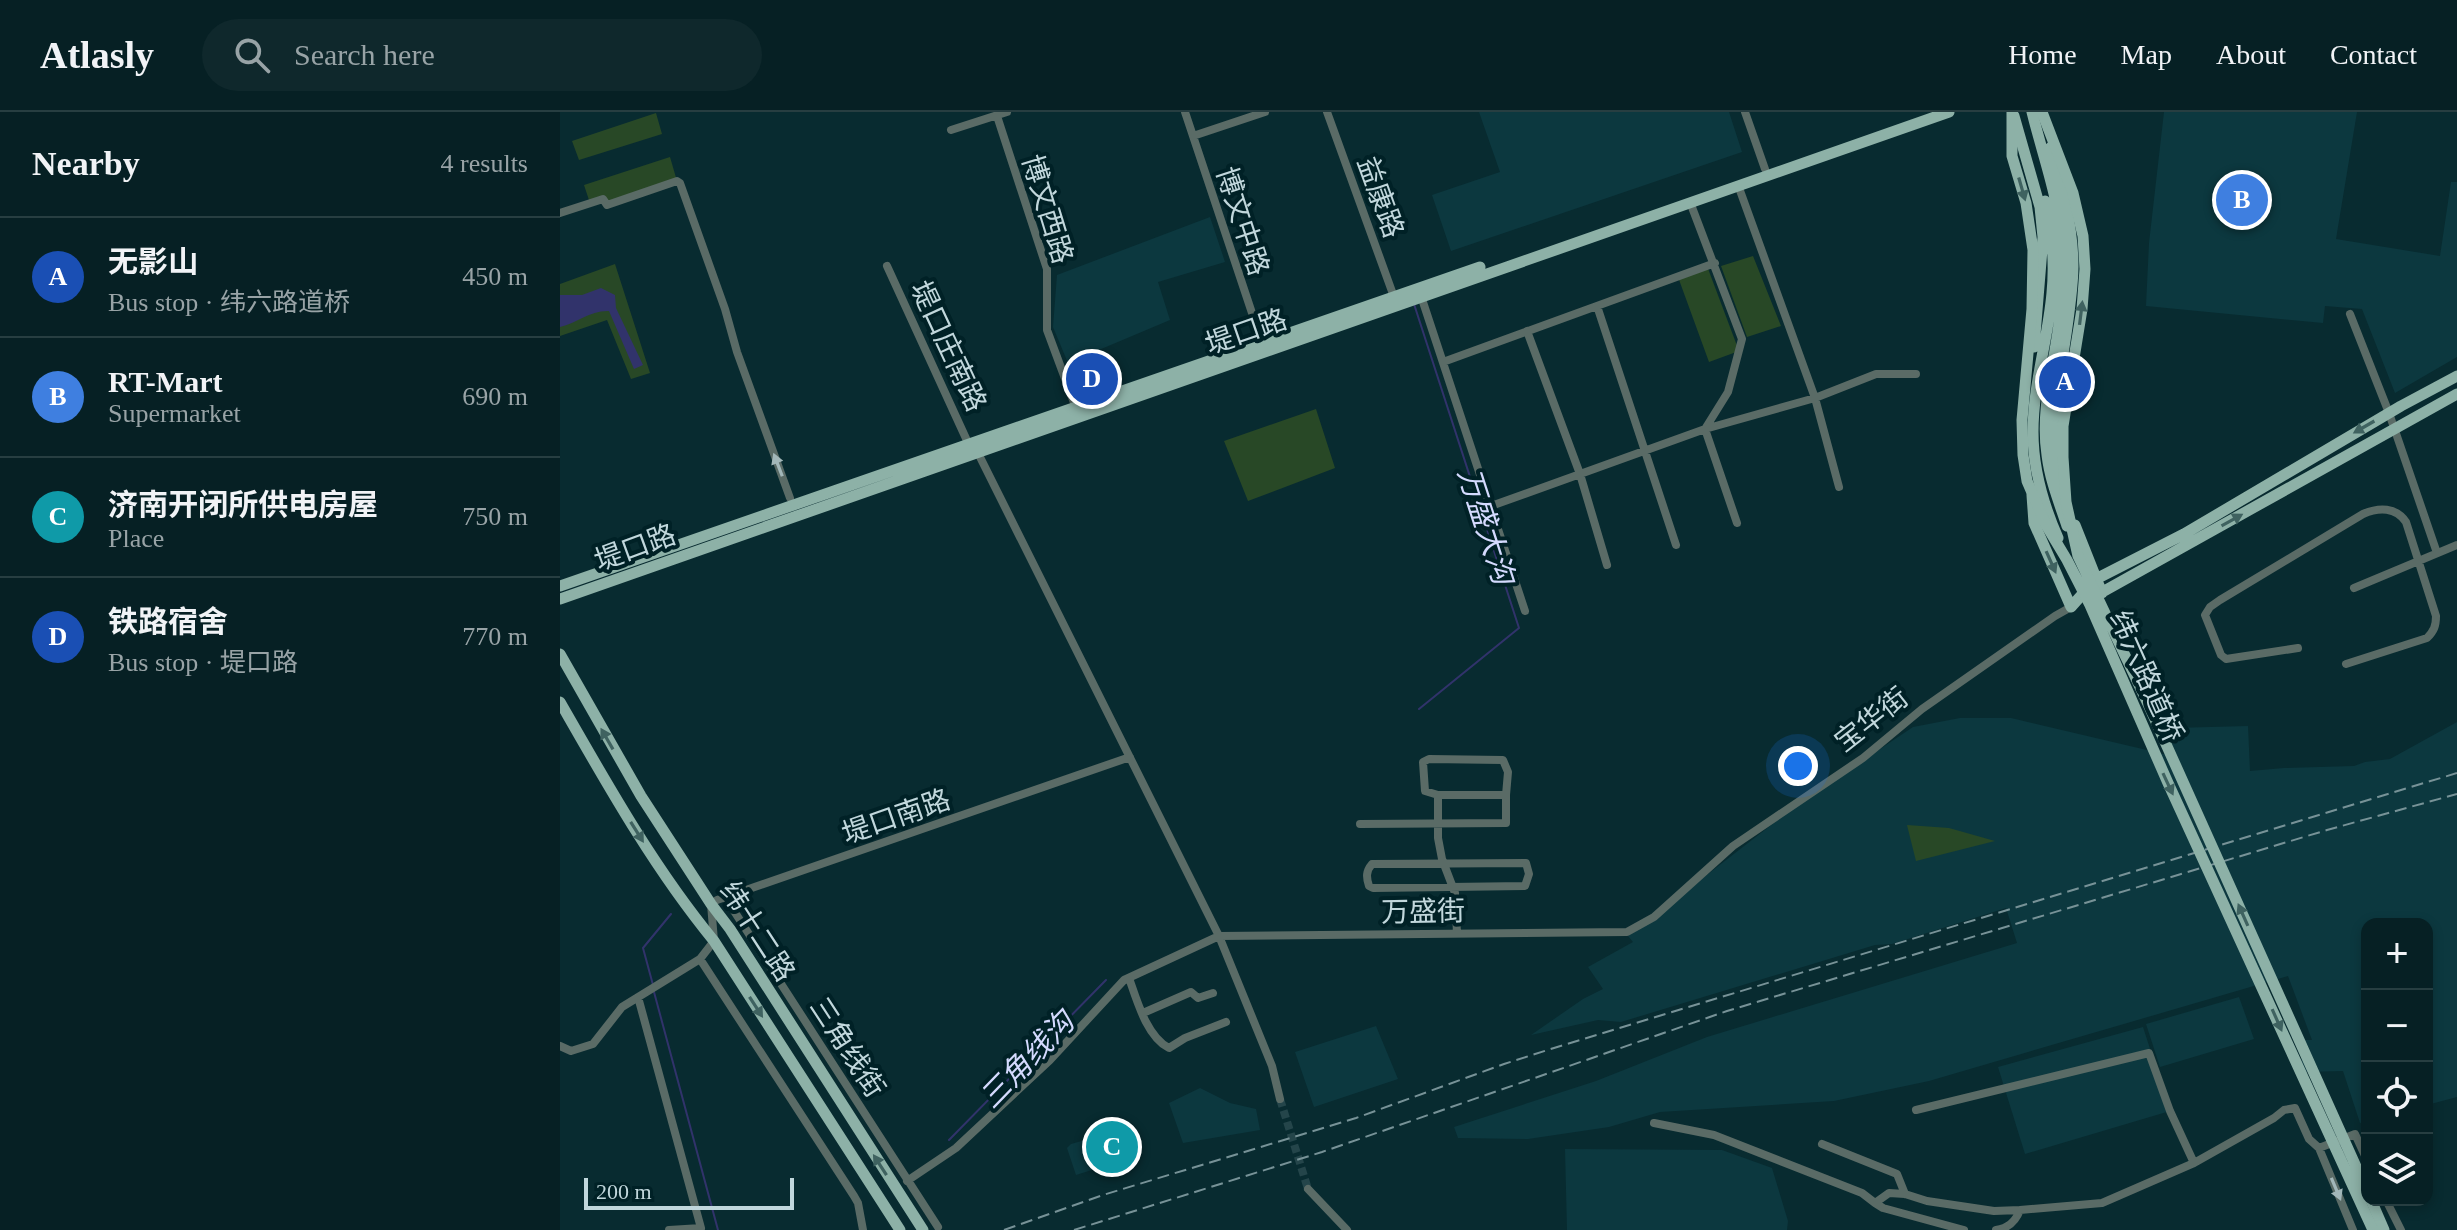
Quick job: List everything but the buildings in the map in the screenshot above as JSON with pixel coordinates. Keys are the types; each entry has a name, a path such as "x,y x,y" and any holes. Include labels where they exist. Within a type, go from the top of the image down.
{"main road":[{"name":"堤口路","path":"560,599 1076,408 1926,112"},
{"name":"堤口路","path":"560,586 1421,296 1690,202 1739,190 1949,112"},
{"path":"2012,112 2012,156 2026,203 2033,250 2032,309 2022,420 2023,455 2032,496 2046,525 2073,558"},
{"path":"2012,112 2040,207 2043,237 2026,434 2034,523 2071,607"},
{"name":"纬六路道桥","path":"2021,112 2048,216 2053,267 2033,416 2036,472 2051,520 2148,704 2361,1178"},
{"name":"纬六路道桥","path":"2032,112 2057,202 2063,259 2060,317 2045,422 2046,454 2073,558 2373,1230"},
{"path":"2041,112 2058,147 2083,236 2085,269 2082,309 2063,426 2066,502 2073,558"},
{"path":"2041,112 2066,199 2073,267 2056,433 2058,481 2102,593"},
{"name":"宝华街","path":"2071,607 2096,579 2184,534 2457,376"},
{"name":"宝华街","path":"2071,607 2102,593 2457,394"},
{"name":"纬十二路","path":"560,654 620,761 923,1230"},
{"name":"纬十二路","path":"560,702 684,904 714,941 900,1230"},
{"path":"2374,1206 2384,1230"}],"street":[{"path":"951,130 1007,112"},
{"name":"博文中路","path":"1185,112 1262,343"},
{"path":"1193,136 1265,112"},
{"name":"益康路","path":"1327,112 1394,297"},
{"path":"1745,112 1765,169"},
{"name":"博文西路","path":"997,116 1047,269 1047,330 1076,408"},
{"path":"560,213 603,199 607,205 677,181 680,183 790,498"},
{"path":"1739,190 1815,398 1839,487"},
{"path":"1690,202 1742,339 1728,392 1705,429"},
{"path":"1443,362 1715,263"},
{"name":"堤口庄南路","path":"887,266 973,448"},
{"path":"1421,296 1525,611"},
{"path":"1597,306 1676,545"},
{"path":"2350,314 2395,429 2437,553"},
{"path":"1527,331 1580,474 1607,565"},
{"path":"1491,506 1705,429 1815,398 1876,374 1916,374"},
{"path":"1705,429 1737,523"},
{"path":"973,448 1219,936 1272,1066 1280,1099"},
{"path":"2298,648 2226,659 2221,655 2205,615 2220,600 2375,509 2401,515 2406,522 2436,616 2434,631 2427,638 2346,664"},
{"path":"2354,588 2457,545"},
{"name":"宝华街","path":"1627,932 1654,917 1733,846 1863,758 1922,709 2071,607"},
{"name":"堤口南路","path":"711,904 1130,757"},
{"path":"1360,824 1506,823 1508,772 1503,760 1429,759 1423,762 1425,791 1438,795 1506,795"},
{"path":"1438,795 1438,838 1457,906 1457,933"},
{"path":"1372,864 1528,865 1525,886 1453,887 1369,886 1367,870 1372,864"},
{"name":"三角线街","path":"725,897 938,1227"},
{"path":"560,1046 571,1051 593,1044 622,1007 700,959 714,941 711,904"},
{"name":"万盛街","path":"1219,936 1627,932"},
{"path":"907,1181 956,1148 1050,1060 1124,980 1219,936"},
{"path":"700,959 854,1196 863,1230"},
{"path":"1129,978 1143,1013 1162,1044 1169,1048 1185,1038 1226,1022"},
{"path":"1143,1013 1191,992 1198,998 1213,993"},
{"path":"638,997 701,1228 669,1230"},
{"path":"1916,1110 2149,1053 2170,1111 2194,1163"},
{"path":"1875,1203 1889,1193 1981,1209 2020,1210 2102,1203 2194,1163 2284,1110 2295,1108 2309,1139 2319,1148 2353,1230"},
{"path":"1654,1123 1714,1135 1862,1193 1883,1208 1964,1230"},
{"path":"2319,1148 2355,1134 2361,1147"},
{"path":"1822,1144 1897,1174 1905,1194"},
{"path":"1308,1189 1347,1230"},
{"path":"2389,1206 2401,1230"},
{"path":"1996,1230 2016,1221 2020,1210"}],"shaded area":[{"path":"1479,112 1729,112 1742,152 1451,251 1432,195 1500,172"},
{"path":"2164,112 2357,112 2336,239 2440,256 2451,182 2457,182 2457,357 2395,393 2362,309 2325,306 2323,323 2146,306 2149,243"},
{"path":"1210,217 1225,262 1158,282 1170,320 1068,363 1053,327 1057,275"},
{"path":"601,288 615,295 616,308 643,365 634,369 609,311 560,327 560,295 582,295"},
{"path":"1960,718 2011,718 2168,755 2173,728 2248,726 2250,771 2354,766 2390,759 2457,722 2457,1097 2433,1103 2433,918 2361,918 2360,1123 2343,1071 2302,1072 2301,1040 2312,1040 2288,976 1929,1081 1834,1101 1660,1112 1609,1127 1528,1139 1458,1138 1454,1127 1596,1081 1707,1037 2017,943 2006,908 1621,1022 1598,1020 1531,1035 1603,989 1588,967 1633,942 1628,936 1801,802 1913,727"},
{"path":"2239,997 2254,1039 2160,1067 2146,1024"},
{"path":"1376,1026 1398,1079 1314,1107 1295,1052"},
{"path":"2143,1027 2170,1111 2025,1154 1998,1067"},
{"path":"1200,1088 1230,1103 1256,1109 1260,1130 1183,1143 1169,1103"},
{"path":"1131,1127 1140,1155 1076,1175 1067,1148 1071,1144"},
{"path":"1565,1149 1722,1150 1772,1168 1788,1221 1787,1230 1567,1230"}],"green space":[{"path":"656,113 662,134 579,160 572,141"},
{"path":"670,157 677,181 607,205 603,199 590,203 584,185"},
{"path":"1753,256 1781,326 1747,337 1721,266"},
{"path":"615,264 650,373 631,379 607,320 560,336 560,284"},
{"path":"1707,266 1739,351 1709,362 1678,277"},
{"path":"1316,409 1335,468 1248,501 1224,441"},
{"path":"1907,825 1949,828 1995,841 1916,861"}],"waterway":[{"name":"万盛大沟","path":"1414,304 1519,628 1419,709"},
{"path":"653,985 643,948 671,914"},
{"name":"三角线沟","path":"949,1140 1106,980"},
{"path":"654,992 718,1230"}],"tunnel":[{"path":"1280,1099 1308,1189"}],"railway":[{"path":"1004,1230 1103,1195 1356,1118 1554,1048 2457,773"},
{"path":"1074,1230 1322,1152 1727,1011 2327,830 2457,794"}],"place":[{"name":"RT-Mart","path":"2242,200"},
{"name":"铁路宿舍","path":"1092,379"},
{"name":"无影山","path":"2065,382"},
{"name":"济南开闭所供电房屋","path":"1112,1147"}]}
